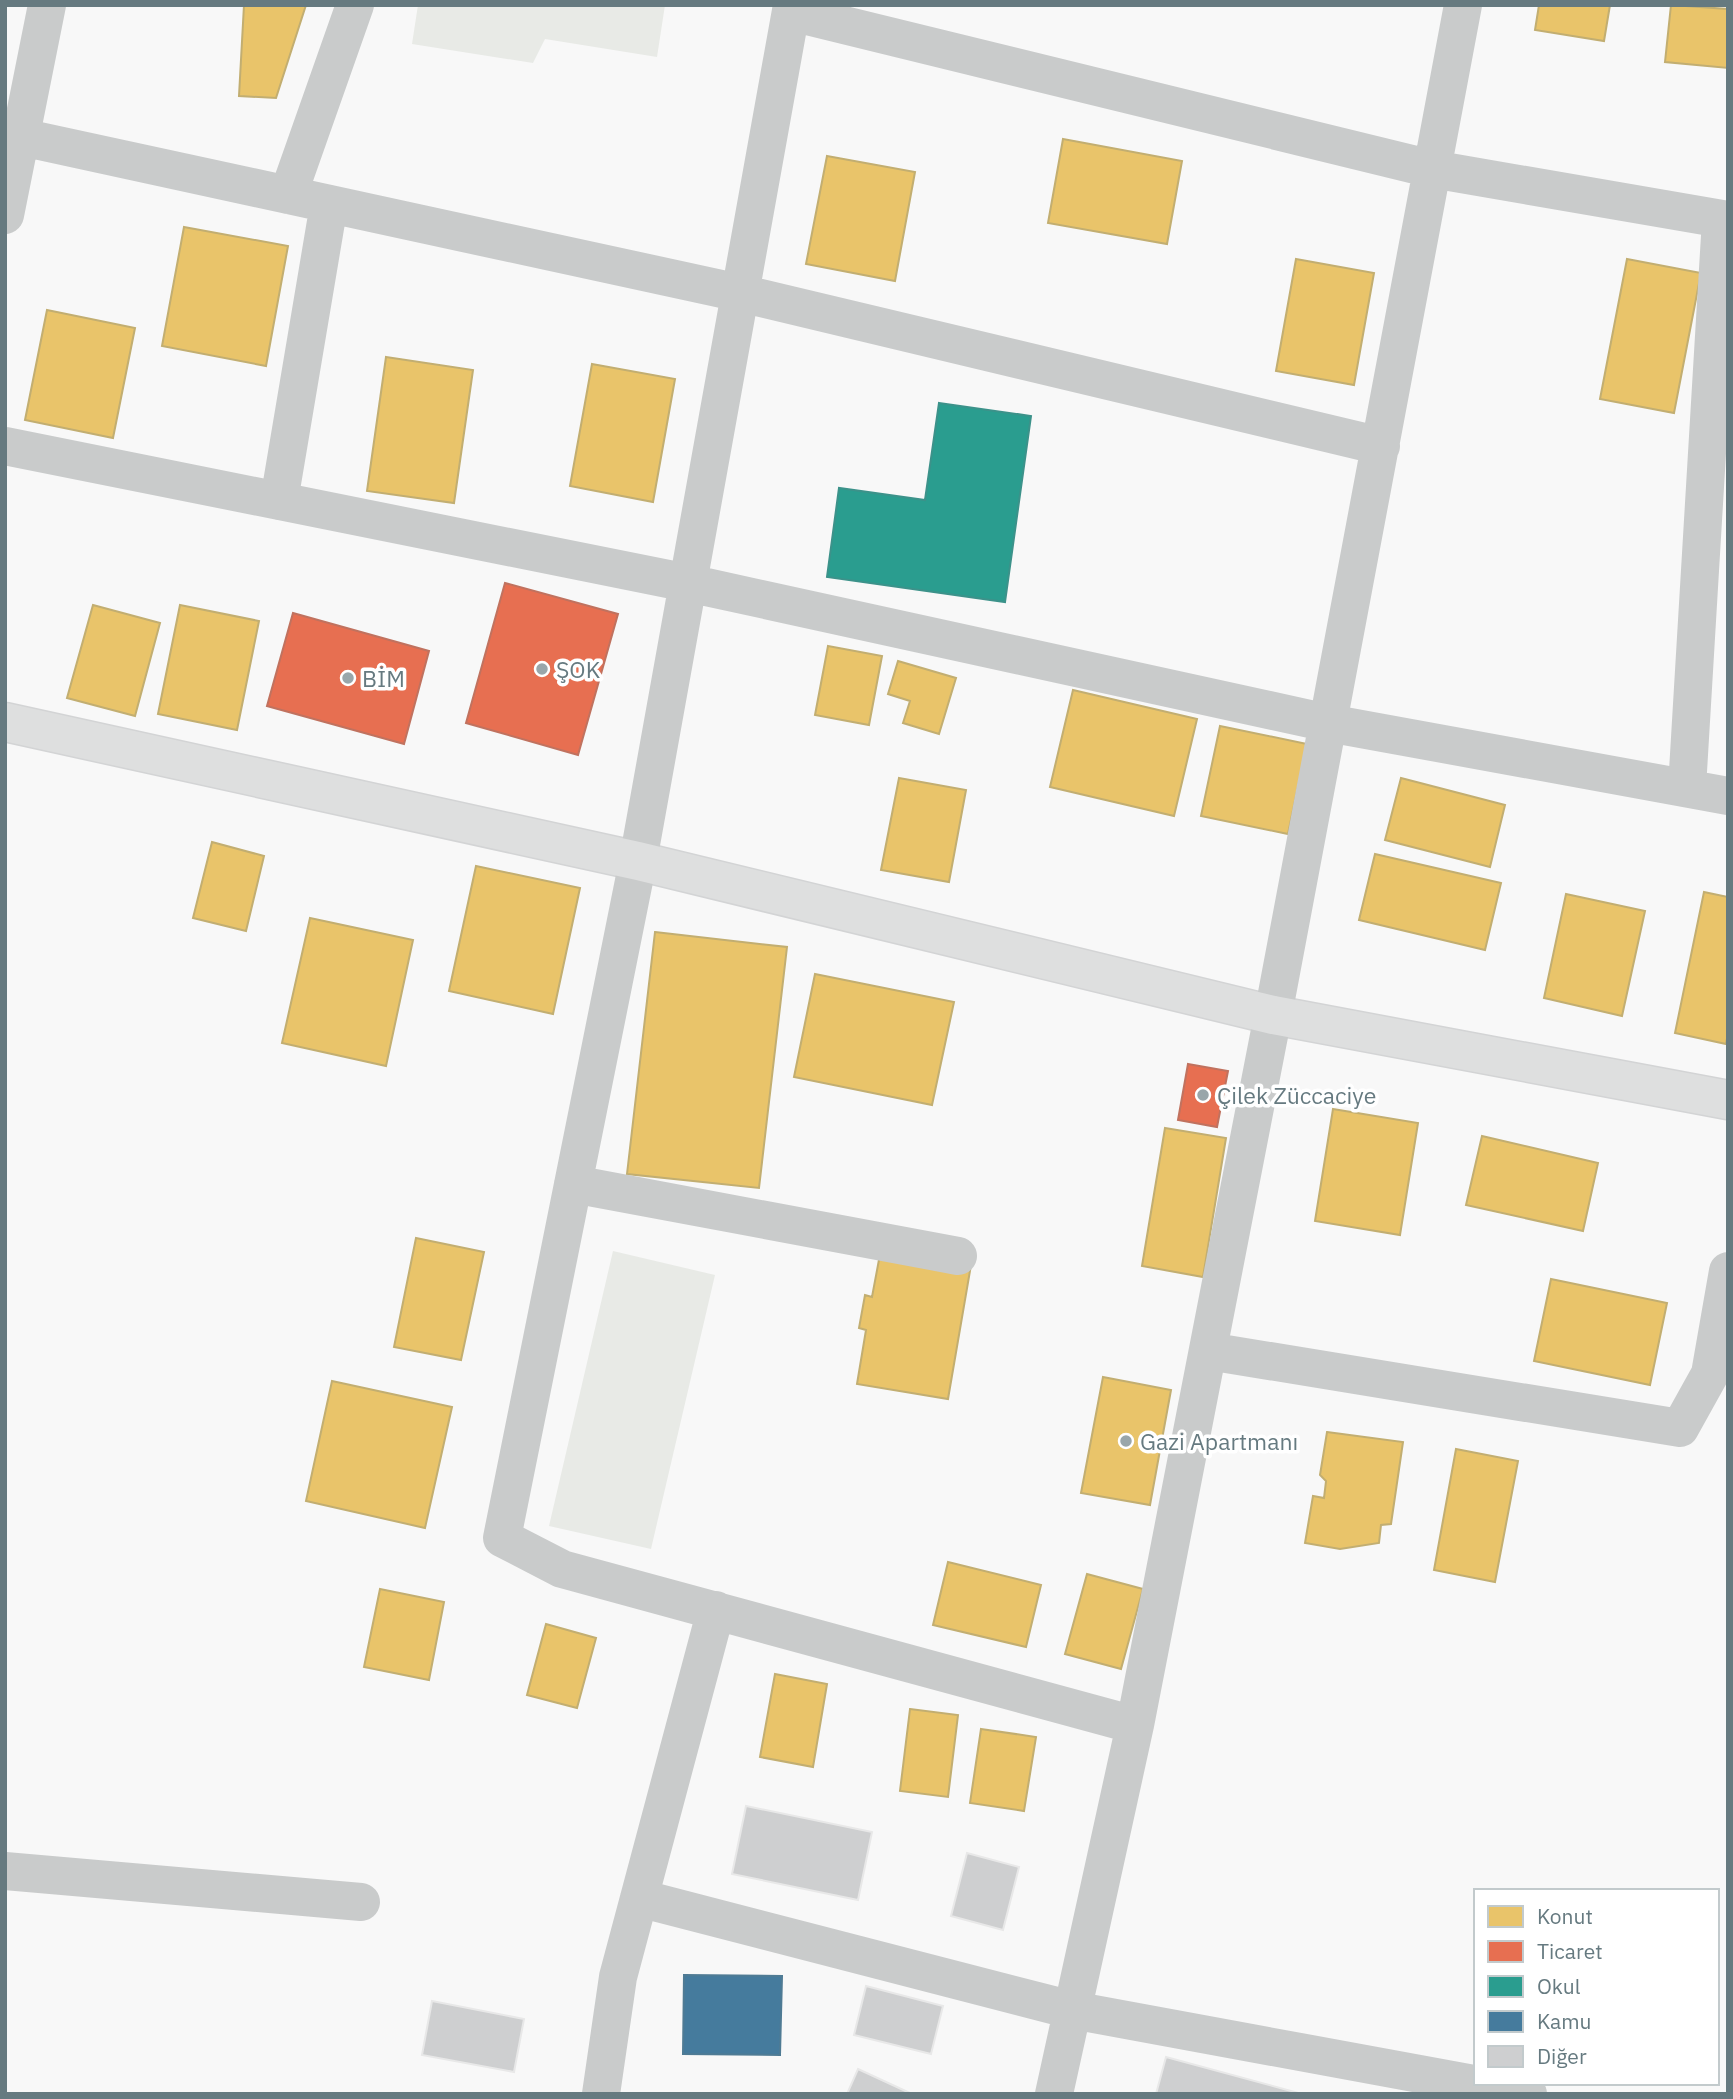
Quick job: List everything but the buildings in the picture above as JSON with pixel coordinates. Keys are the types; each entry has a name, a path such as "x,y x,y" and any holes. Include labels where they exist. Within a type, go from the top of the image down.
{"main road":[{"path":"5,722 638,861 1273,1014 1728,1100"}],"street":[{"path":"5,215 47,5"},
{"path":"288,195 355,5"},
{"path":"1054,2094 1135,1725 1273,1014 1463,5"},
{"path":"1135,1725 562,1570 502,1538 638,861 792,9 1432,169 1724,220 1687,788"},
{"path":"21,137 740,293 1381,446"},
{"path":"279,501 328,204"},
{"path":"5,446 688,583 1328,723 1728,796"},
{"path":"573,1184 958,1256"},
{"path":"1208,1352 1680,1428 1710,1374 1728,1271"},
{"path":"601,2094 618,1977 716,1611"},
{"path":"5,1871 361,1902"},
{"path":"639,1898 1072,2010 1474,2084"},
{"path":"1479,2085 1528,2094"}],"shaded area":[{"path":"418,5 665,5 657,57 545,39 533,63 412,44"},
{"path":"613,1251 715,1275 651,1549 549,1526"}],"place":[{"name":"ŞOK","path":"542,669"},
{"name":"BİM","path":"348,678"},
{"name":"Çilek Züccaciye","path":"1203,1095"},
{"name":"Gazi Apartmanı","path":"1126,1441"}]}
